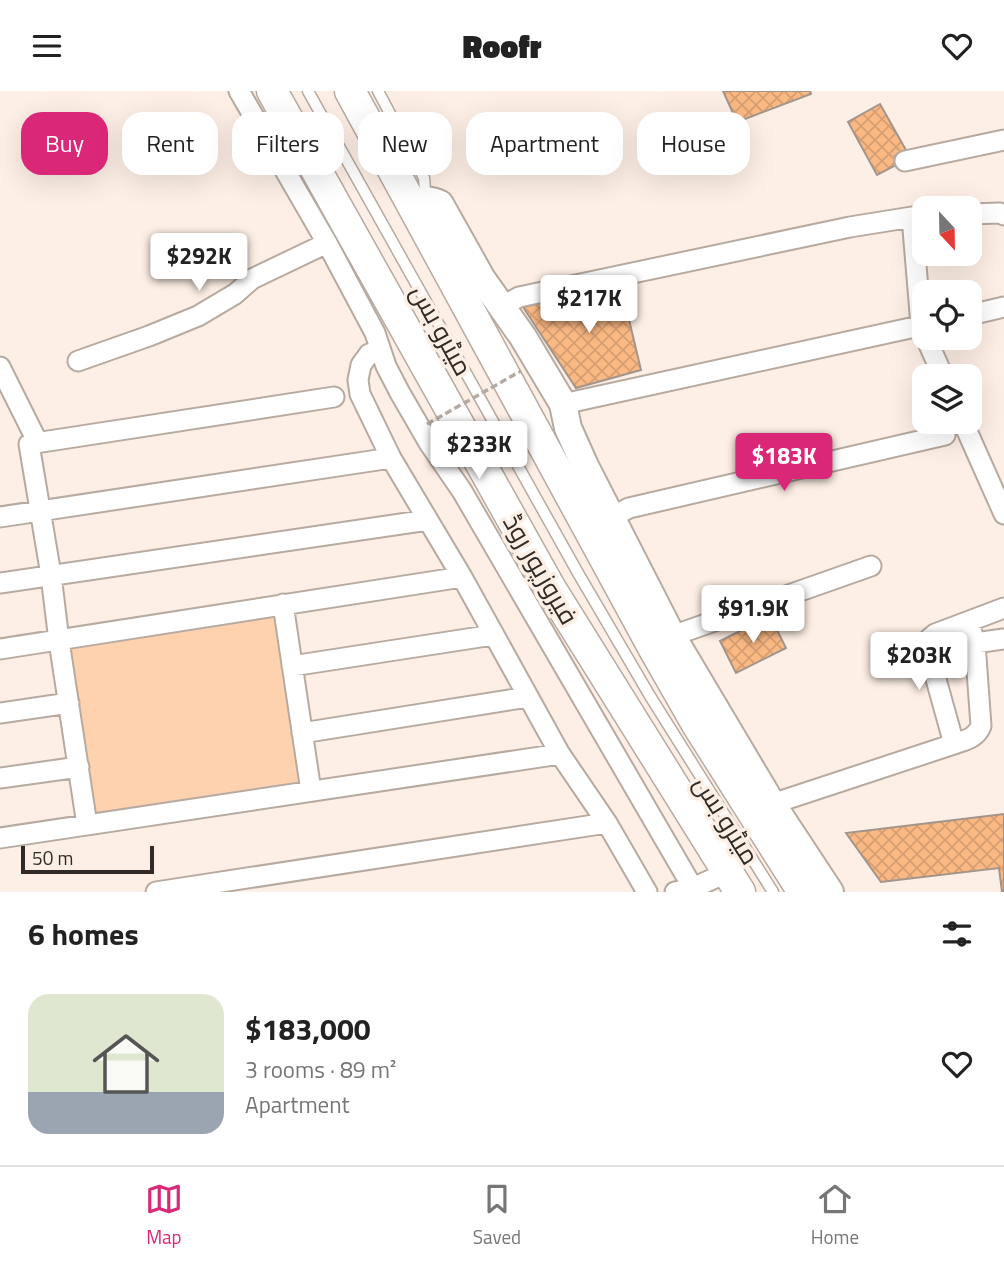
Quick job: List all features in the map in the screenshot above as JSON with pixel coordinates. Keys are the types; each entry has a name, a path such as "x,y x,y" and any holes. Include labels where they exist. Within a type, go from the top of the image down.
{"main road":[{"name":"فیروزپور روڈ","path":"272,91 279,112"},
{"path":"350,91 654,649 698,726 803,892"},
{"name":"فیروزپور روڈ","path":"304,175 551,589 734,882"}],"street":[{"path":"239,91 256,112"},
{"path":"905,161 1004,141"},
{"path":"300,175 327,243 375,333 386,366 415,419 461,491 684,890 734,882"},
{"path":"413,203 425,200 440,205 482,279 523,337 563,404 574,442 610,518 672,636 772,804 830,892"},
{"path":"982,214 1004,215"},
{"path":"501,307 519,297 850,227 912,217"},
{"path":"78,361 198,316 235,294 252,279 327,243"},
{"path":"982,312 1004,307"},
{"path":"563,404 912,332"},
{"path":"380,350 369,354 361,365 358,380 360,394 391,458 462,577 560,754 607,823 648,892"},
{"path":"0,367 38,443"},
{"path":"88,825 29,445 334,397"},
{"path":"968,434 1004,514"},
{"path":"610,518 629,508 945,435"},
{"path":"0,517 391,458"},
{"path":"0,583 428,520"},
{"path":"672,636 872,566"},
{"path":"0,649 462,577"},
{"path":"283,604 311,791"},
{"path":"954,744 927,646 929,639 935,634 1004,608"},
{"path":"772,804 970,739 978,733 981,726 975,643 969,622"},
{"path":"292,666 493,635"},
{"path":"975,643 1004,639"},
{"path":"302,733 528,697"},
{"path":"0,713 69,703"},
{"path":"0,838 560,754"},
{"path":"0,778 79,767"},
{"path":"156,892 607,823"}],"lane":[{"name":"میٹرو بس","path":"308,91 584,584 650,696 773,892"},
{"path":"378,91 424,178 425,190 413,203"}],"path":[{"path":"427,424 521,371"}],"shaded area":[{"path":"283,604 311,791 87,825 59,641"}],"building":[{"path":"723,91 810,91 811,94 750,117 750,112 732,112"},
{"path":"880,104 906,150 895,156 900,163 877,175 848,122"},
{"path":"621,286 641,370 576,388 523,307"},
{"path":"770,616 786,648 736,673 720,641"},
{"path":"1004,814 1004,892 999,868 881,882 846,833"}]}
